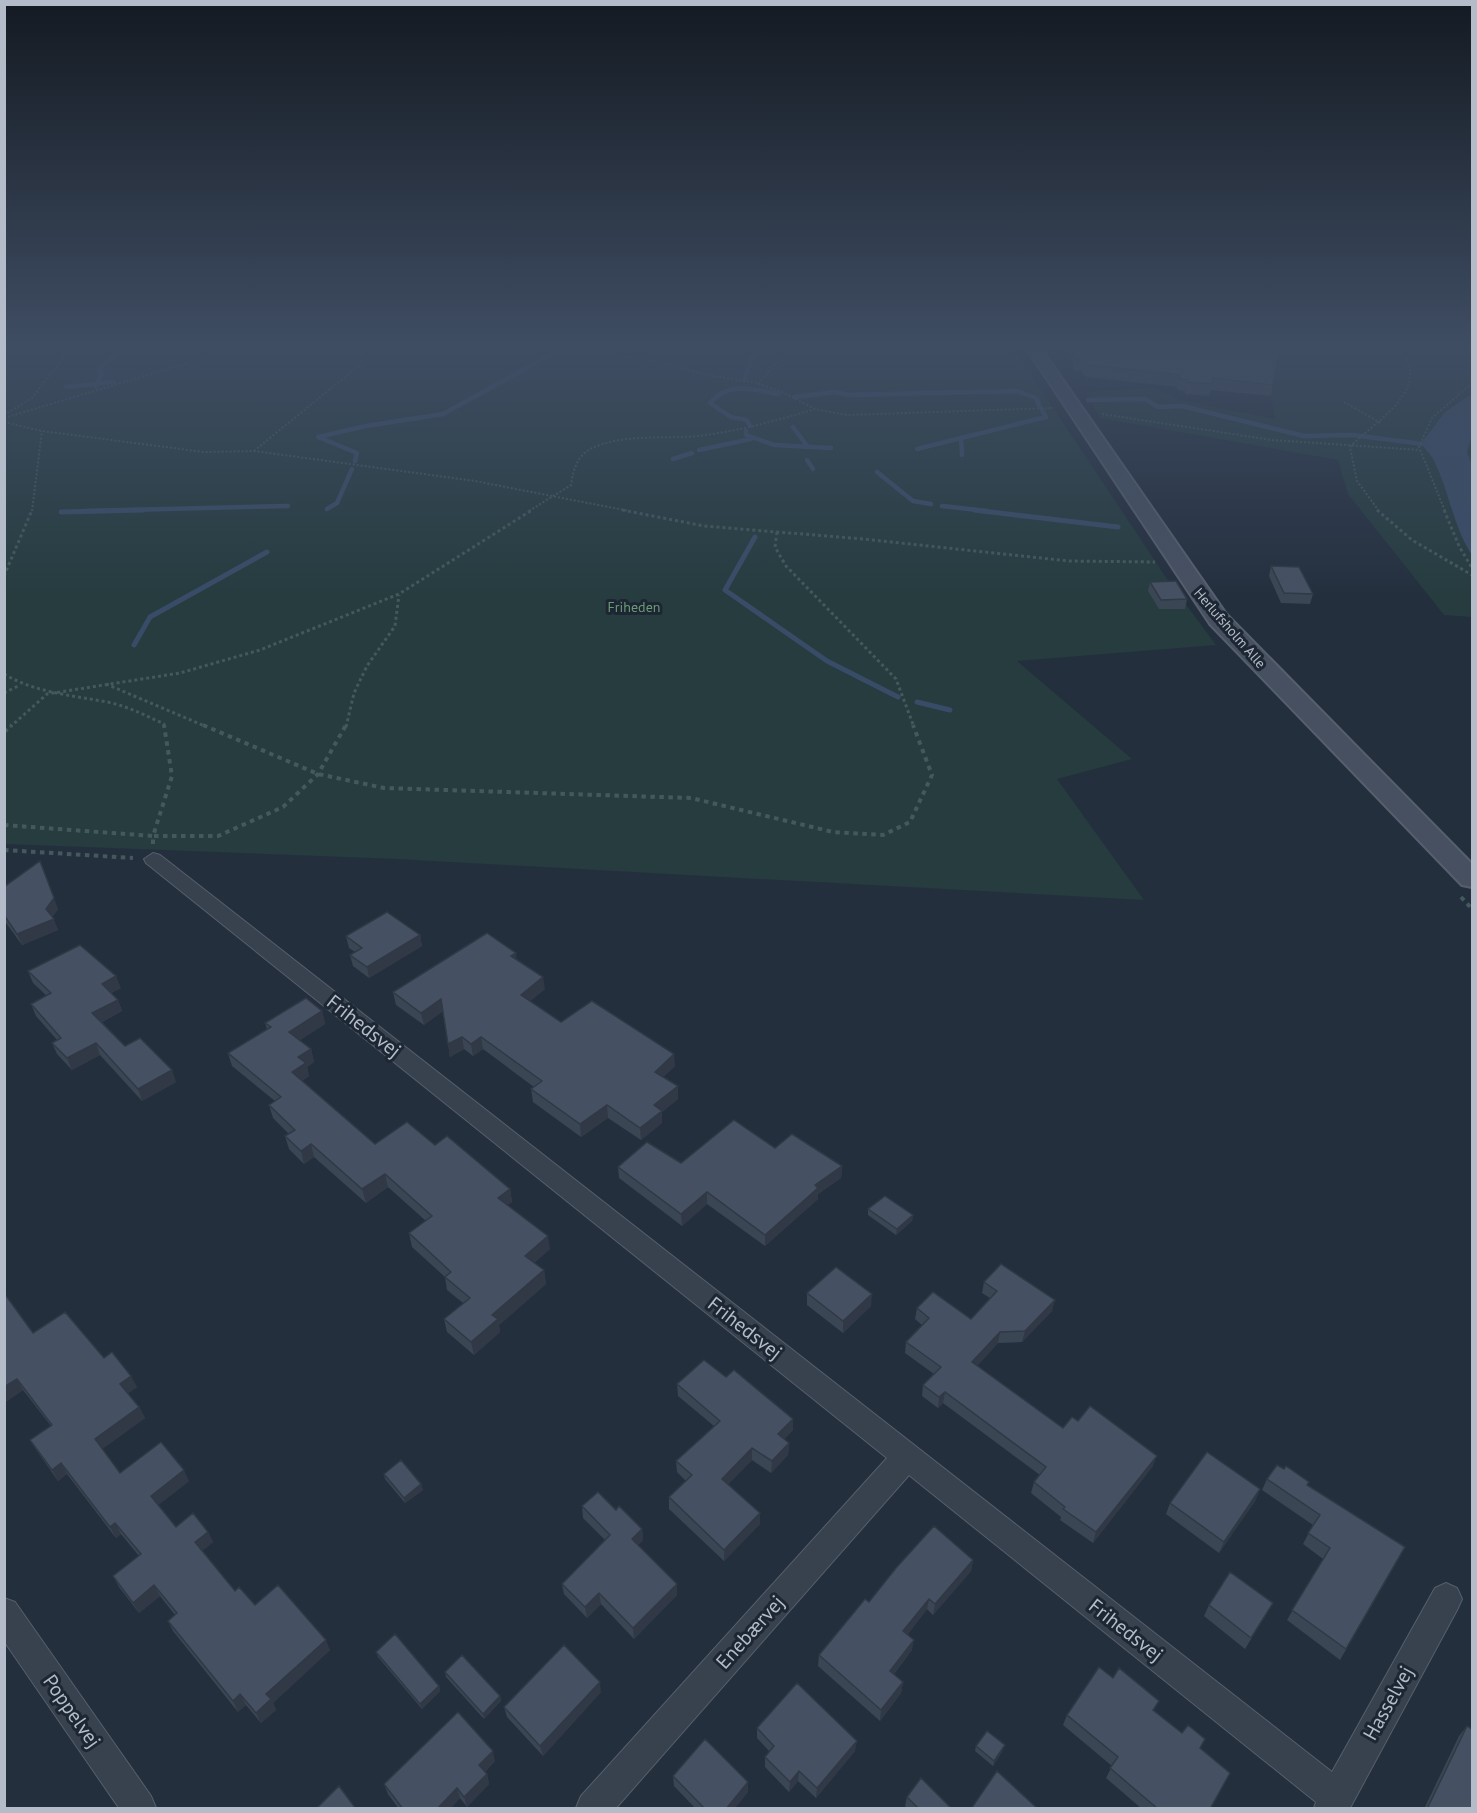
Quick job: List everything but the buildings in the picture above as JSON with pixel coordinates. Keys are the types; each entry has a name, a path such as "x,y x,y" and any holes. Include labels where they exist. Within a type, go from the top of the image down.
{"street":[{"name":"Herlufsholm Alle","path":"1087,428 1218,618 1244,648 1473,879"},
{"name":"Frihedsvej","path":"153,848 1334,1803"},
{"name":"Enebærvej","path":"594,1809 907,1456"},
{"name":"Hasselvej","path":"1334,1803 1446,1599"},
{"name":"Poppelvej","path":"4,1613 139,1809"}],"path":[{"path":"28,428 204,452 254,451 475,481 556,495 704,526 1069,561 1119,563 1177,560"},
{"path":"254,451 283,428"},
{"path":"4,732 47,694 180,673 260,650 399,594 571,485 574,464 582,455 597,446 621,440 696,436 752,428"},
{"path":"1191,428 1272,440 1350,447 1419,448"},
{"path":"1373,428 1356,439 1350,447 1351,462 1361,490 1387,519 1414,542 1473,575"},
{"path":"1427,428 1420,439 1419,448 1459,546 1473,568"},
{"path":"4,576 34,506 42,431"},
{"path":"106,684 318,774 384,788 691,798 833,832 883,835 910,822 932,774 896,679 786,566 776,547 777,532"},
{"path":"4,850 153,848 218,836 283,807 318,774 345,730 354,693 367,666 395,626 399,594"},
{"path":"4,674 20,685 47,694 126,707 164,724 172,776 153,848"},
{"path":"4,693 20,685"},
{"path":"4,825 153,848"}],"green space":[{"name":"Friheden","path":"5,428 1066,428 1167,579 1216,645 1017,661 1132,759 1057,779 1144,900 397,859 5,844"},
{"path":"1154,428 1472,428 1472,617 1444,615 1348,494 1338,460"}],"water":[{"path":"1433,428 1472,428 1467,452 1472,464 1472,555 1460,531 1438,469 1423,441"}],"waterway":[{"path":"355,461 357,453 318,437 359,428"},
{"path":"793,428 807,446"},
{"path":"961,438 1003,428"},
{"path":"1270,428 1304,436 1352,435 1431,445"},
{"path":"746,431 746,435 774,445 831,448"},
{"path":"917,449 961,438"},
{"path":"961,438 962,455"},
{"path":"699,450 751,439"},
{"path":"673,459 692,453"},
{"path":"807,460 813,469"},
{"path":"327,509 337,503 352,469"},
{"path":"877,472 913,501 931,504"},
{"path":"86,511 288,506"},
{"path":"942,506 987,511"},
{"path":"61,512 143,510"},
{"path":"974,510 1118,527"},
{"path":"755,537 725,590 827,661 898,697"},
{"path":"134,645 150,617 267,552"},
{"path":"917,702 950,710"}]}
